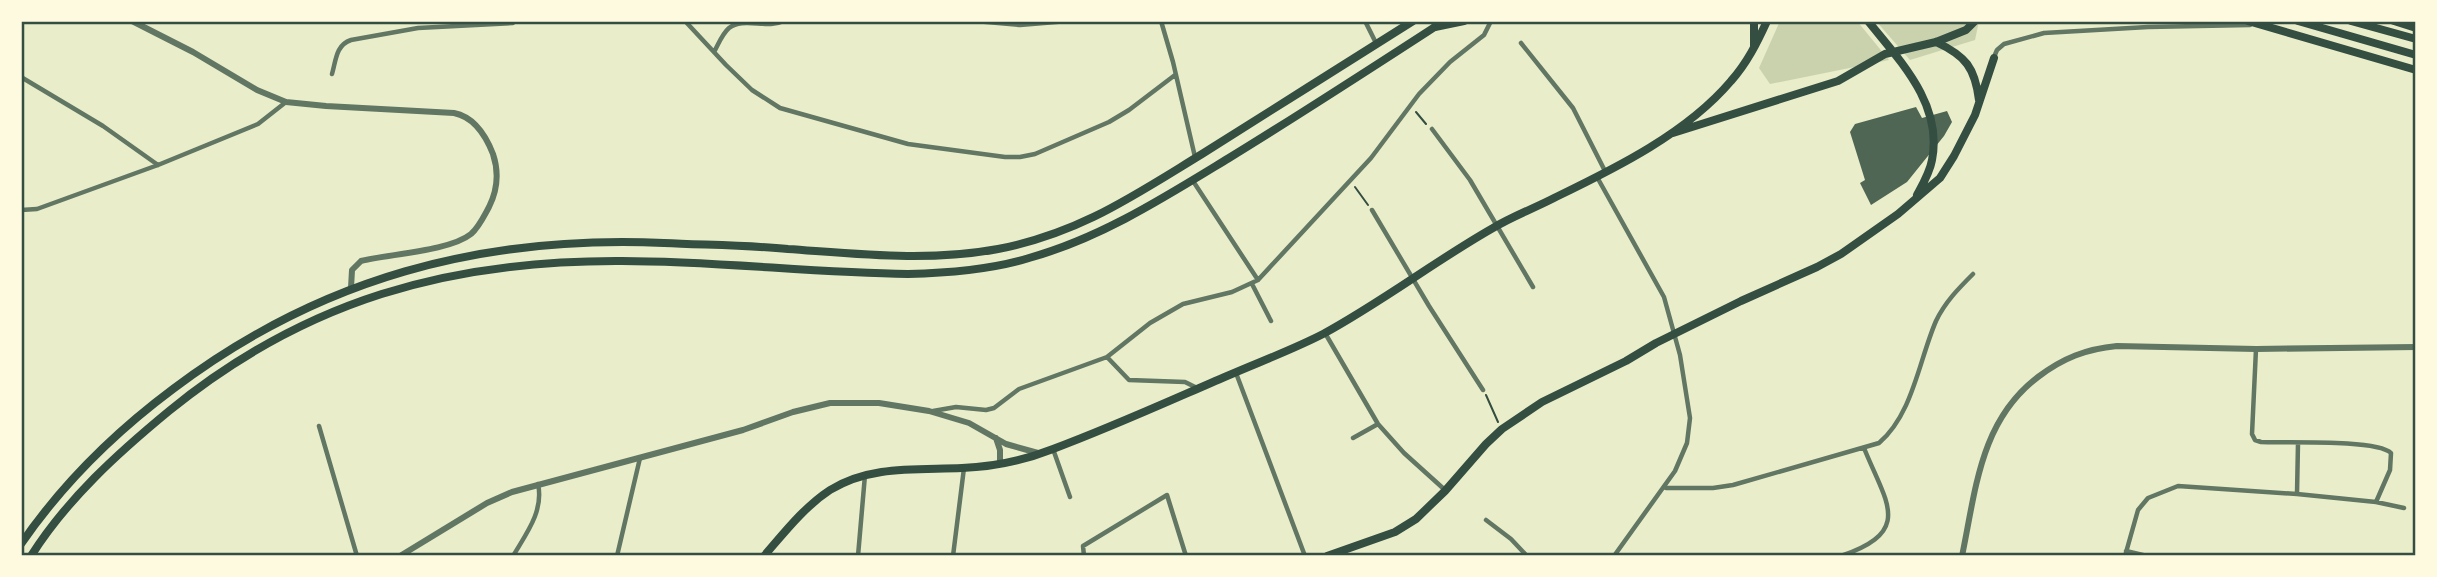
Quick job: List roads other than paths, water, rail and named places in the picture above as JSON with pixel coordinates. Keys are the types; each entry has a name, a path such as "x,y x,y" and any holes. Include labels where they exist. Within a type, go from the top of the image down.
{"main road":[{"path":"21,544 66,484 150,406 204,365 251,336 299,310 351,288 404,271 480,254 588,242 784,248 888,257 936,257 998,249 1056,234 1132,198 1413,21"},
{"path":"31,556 78,495 146,430 217,374 251,352 348,304 399,287 472,271 587,261 720,264 881,274 933,273 980,268 1031,258 1088,237 1131,216 1193,180 1444,21"},
{"path":"1435,27 1464,21"},
{"path":"1754,21 1754,48"},
{"path":"764,556 818,499 842,484 865,475 902,469 964,468 1000,463 1053,449 1199,390 1325,333 1497,226 1602,175 1667,135 1716,97 1742,68 1767,21"},
{"path":"1868,21 1910,75 1928,108 1934,143 1932,162 1914,201"},
{"path":"1667,135 1838,81 1885,54 1936,42 1966,30 1975,21"},
{"path":"2248,21 2416,70"},
{"path":"2298,21 2416,55"},
{"path":"2351,21 2416,39"},
{"path":"2394,21 2416,27"},
{"path":"1936,42 1972,68 1979,103"},
{"path":"1327,556 1403,528 1445,491 1486,444 1542,401 1841,254 1914,201 1940,178 1962,141 1979,103 1994,58"}],"street":[{"path":"132,21 193,52 257,90 286,102 461,114 480,130 494,156 497,179 492,201 480,224 471,234 450,243 361,261 352,270 351,288"},
{"path":"685,21 760,97 790,113 908,144 1013,157 1035,154 1109,122 1175,75"},
{"path":"714,52 729,29 736,25 762,25 784,21"},
{"path":"975,21 1020,24 1068,21"},
{"path":"1161,21 1195,158"},
{"path":"1365,21 1376,44"},
{"path":"929,411 956,407 994,408 1019,389 1107,357 1172,310 1198,299 1232,292 1258,280 1371,158 1410,105 1450,62 1486,32 1491,21"},
{"path":"332,74 339,48 344,42 351,40 418,28 513,23"},
{"path":"1994,58 1997,50 2004,44 2044,33 2260,24"},
{"path":"1521,43 1573,108 1602,175 1664,297 1675,334 1688,405 1689,431 1682,458 1665,488 1614,556"},
{"path":"21,77 103,126 158,165"},
{"path":"21,210 37,209 158,165 258,124 286,102"},
{"path":"1432,130 1471,180 1533,287"},
{"path":"1193,180 1258,280"},
{"path":"1372,210 1483,390"},
{"path":"1665,488 1713,488 1733,485 1879,443 1896,423 1940,314 1953,294 1973,274"},
{"path":"1252,284 1271,321"},
{"path":"1325,333 1378,424 1404,453 1445,491"},
{"path":"1962,556 1980,470 1994,426 2013,399 2054,365 2078,353 2117,346 2256,349 2416,347"},
{"path":"2256,349 2253,438 2261,442 2348,443 2388,450 2391,453 2390,470 2376,502"},
{"path":"1107,357 1129,380 1185,382 1199,390"},
{"path":"1236,373 1305,556"},
{"path":"400,556 503,495 743,430 830,403 879,403 929,411 969,423 1017,449 1039,453"},
{"path":"1353,438 1378,424"},
{"path":"319,426 357,556"},
{"path":"996,438 1000,463"},
{"path":"2297,494 2298,443"},
{"path":"1841,556 1879,537 1889,520 1885,500 1864,448"},
{"path":"1053,449 1070,498"},
{"path":"617,556 641,457"},
{"path":"953,556 964,468"},
{"path":"858,556 865,475"},
{"path":"513,556 536,514 540,499 538,484"},
{"path":"2147,556 2125,553 2138,510 2148,498 2178,486 2297,494 2376,502 2404,508"},
{"path":"1084,556 1083,546 1167,495 1186,556"},
{"path":"1486,520 1511,539 1527,556"}]}
